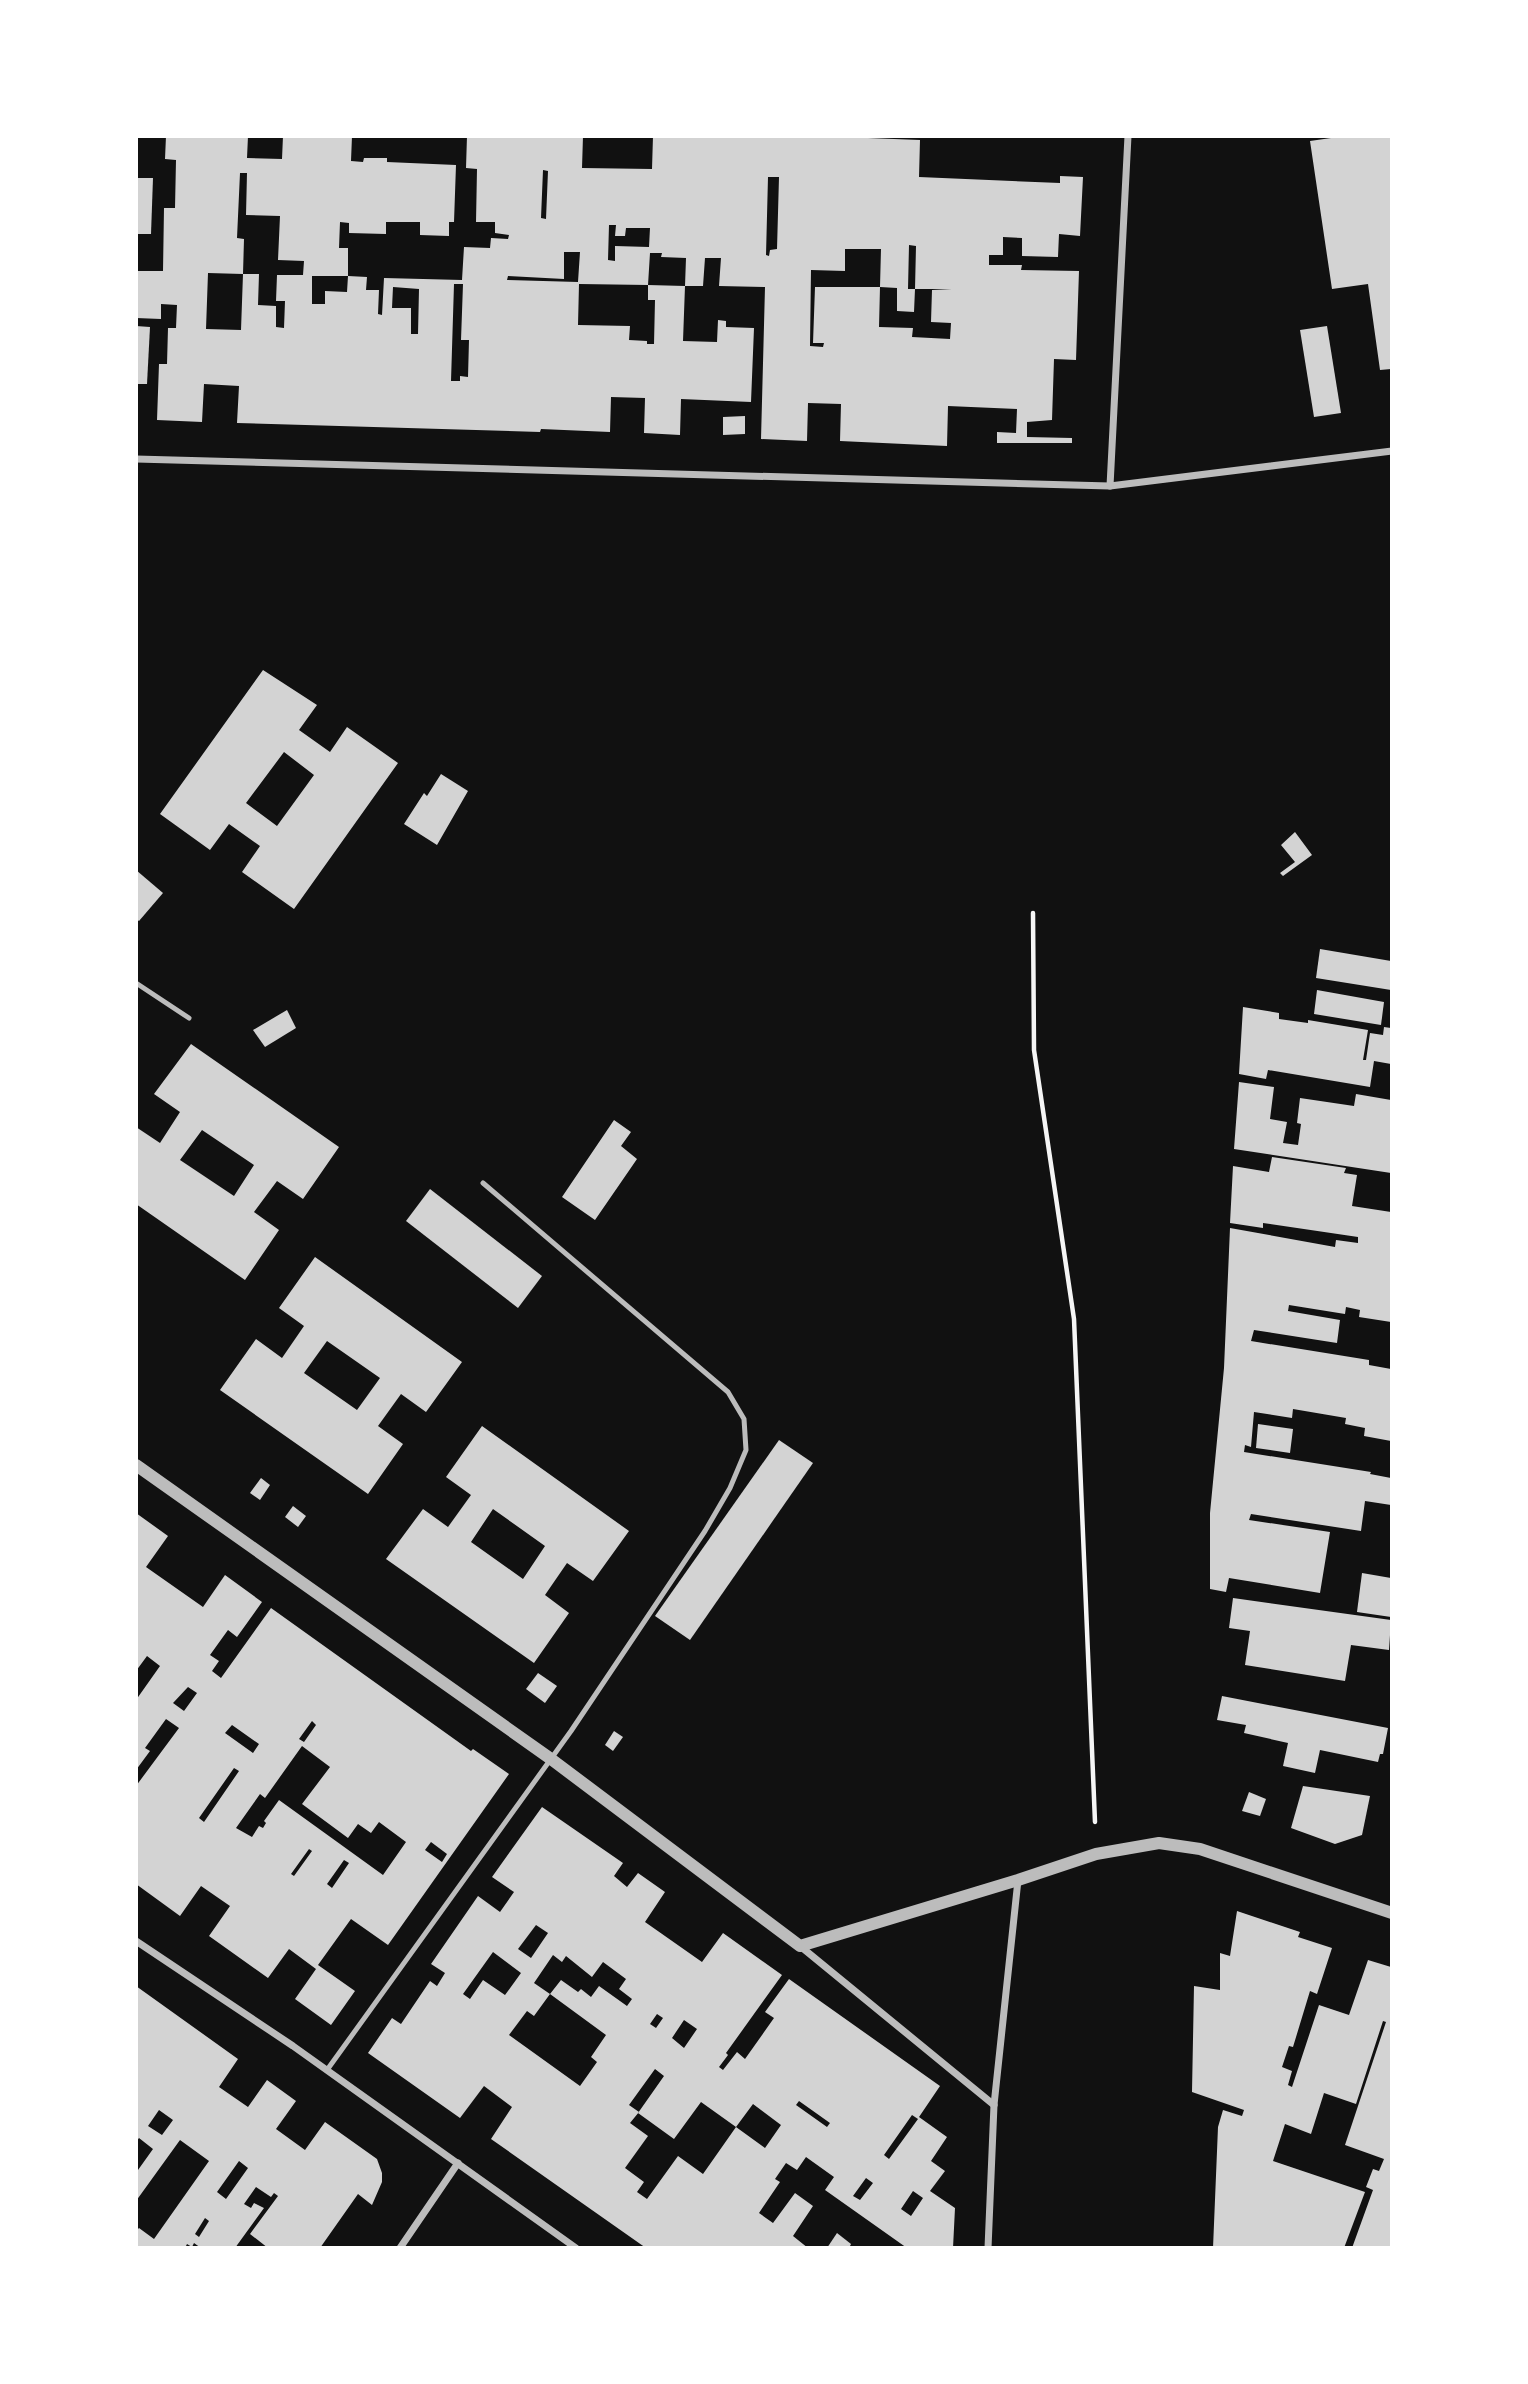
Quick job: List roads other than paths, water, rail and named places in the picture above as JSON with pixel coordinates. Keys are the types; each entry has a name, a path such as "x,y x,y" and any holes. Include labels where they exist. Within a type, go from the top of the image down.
{"street":[{"path":"1110,486 1128,136"},
{"path":"136,458 1110,486 1391,451"},
{"path":"136,1465 551,1759 800,1946 994,2105"},
{"path":"800,1946 1096,1854 1159,1843 1182,1845 1391,1913"},
{"path":"988,2248 994,2105 1018,1880"},
{"path":"136,1941 327,2070 576,2248"},
{"path":"400,2248 458,2164"}],"lane":[{"path":"136,983 189,1018"},
{"path":"327,2070 551,1759 705,1531 730,1488 746,1450 744,1419 728,1392 483,1183"}]}
